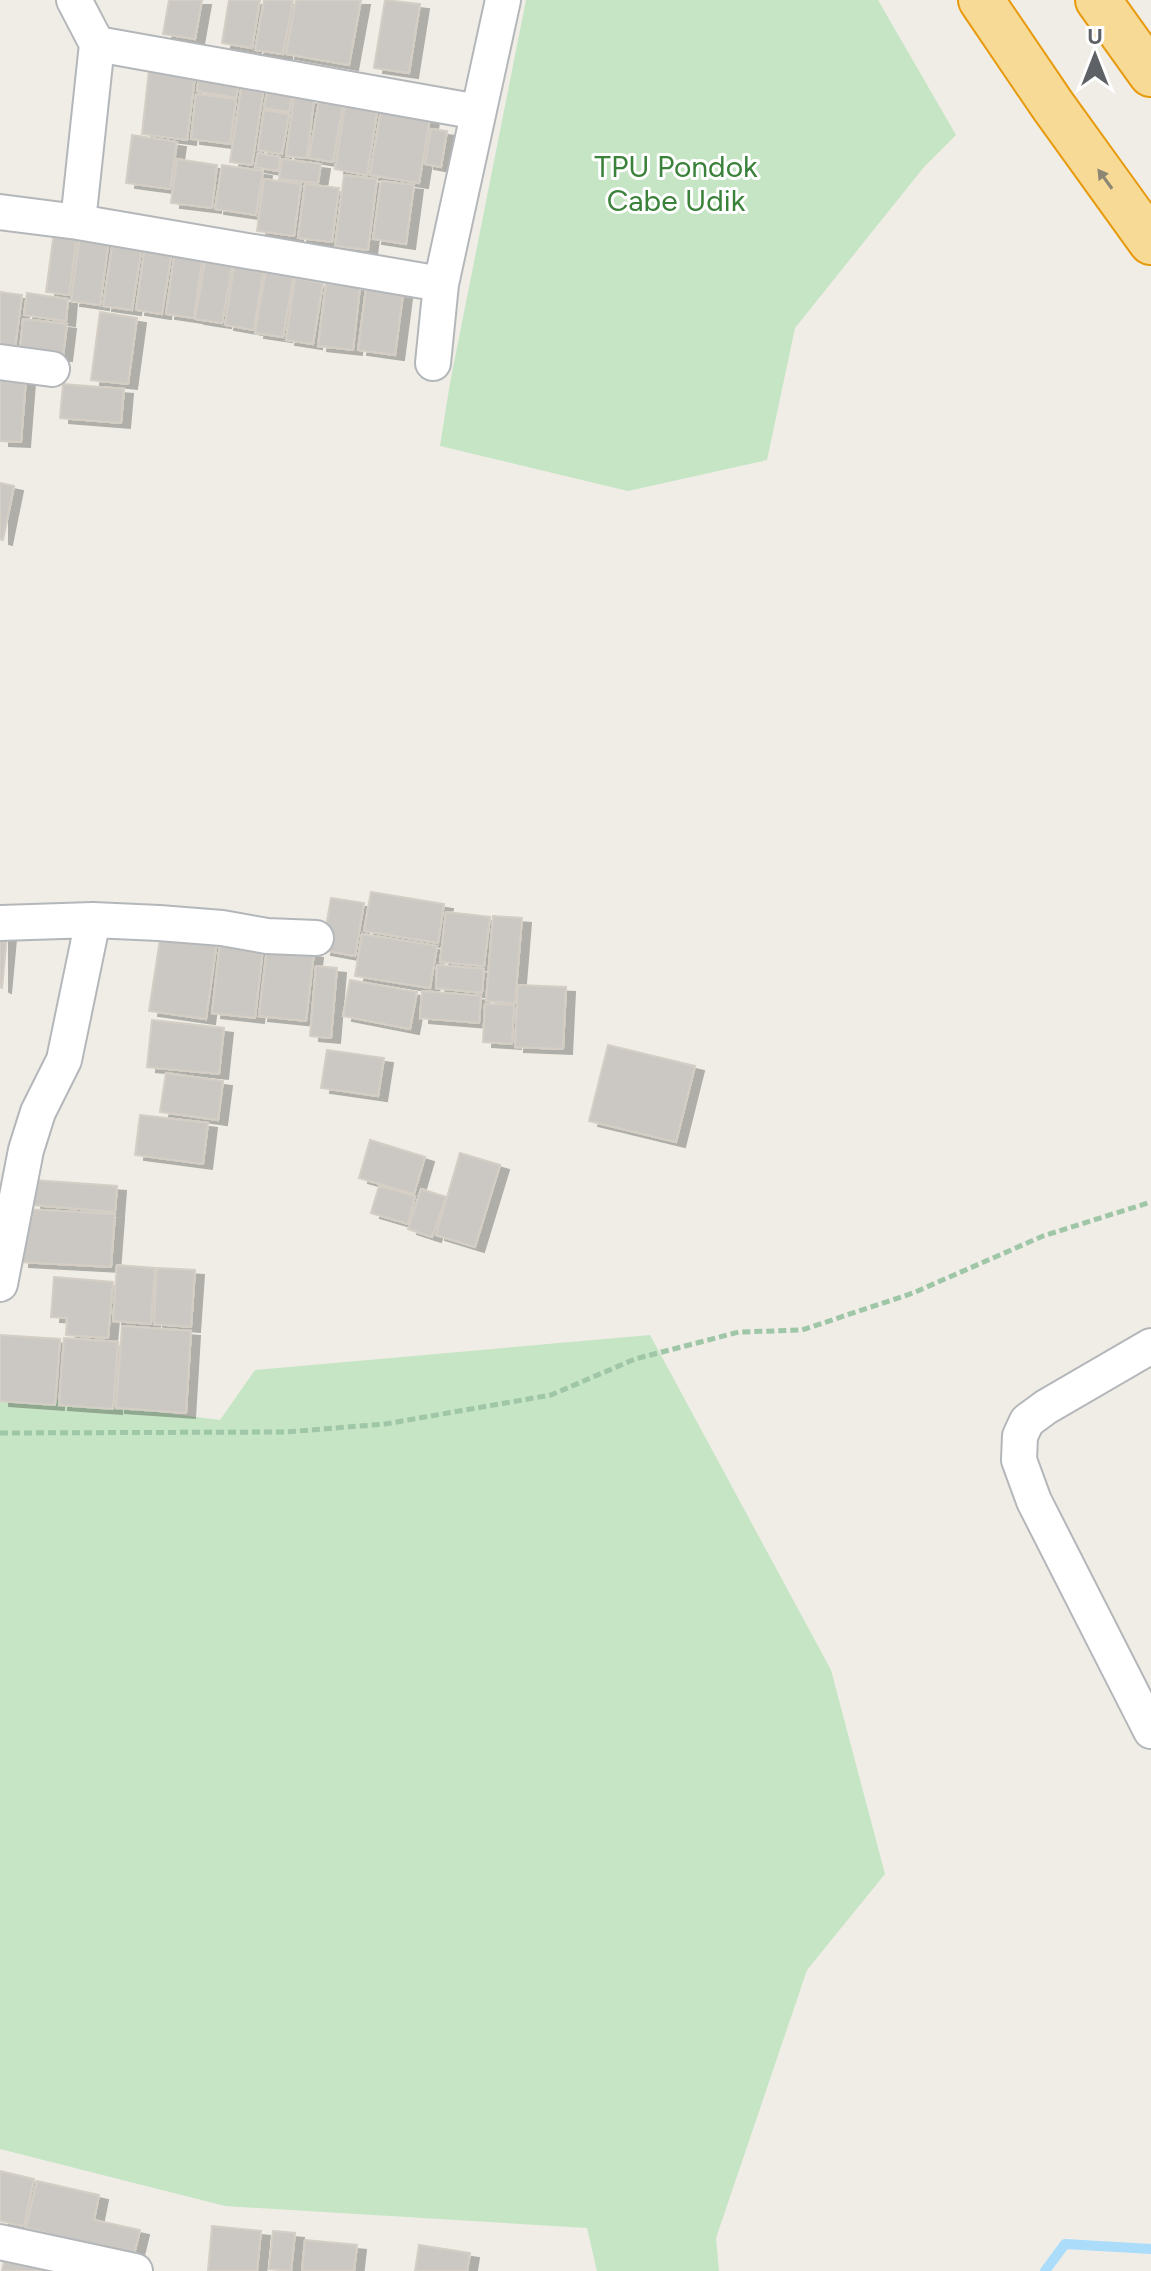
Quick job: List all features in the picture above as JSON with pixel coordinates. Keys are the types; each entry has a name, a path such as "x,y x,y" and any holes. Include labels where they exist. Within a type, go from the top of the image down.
{"highway":[{"path":"981,0 1151,242"},
{"path":"1098,0 1151,74"}],"street":[{"path":"74,0 97,44 78,222"},
{"path":"433,363 441,284 503,0"},
{"path":"97,44 478,112"},
{"path":"0,212 78,222 441,284"},
{"path":"0,362 52,369"},
{"path":"0,1284 26,1150 38,1112 64,1060 93,920"},
{"path":"0,923 93,920 159,923 222,928 267,936 316,938"},
{"path":"1151,1346 1027,1421 1020,1436 1019,1460 1034,1501 1151,1731"},
{"path":"0,2242 135,2271"}],"path":[{"path":"0,1433 286,1432 385,1424 551,1395 635,1359 739,1332 802,1330 913,1293 1043,1236 1151,1202"}],"green space":[{"name":"TPU Pondok Cabe Udik","path":"526,0 878,0 956,135 924,167 795,328 767,460 628,491 440,446"},
{"path":"650,1335 831,1670 885,1874 807,1970 716,2238 719,2271 597,2271 587,2228 225,2206 0,2149 0,1392 220,1420 255,1370"}],"building":[{"path":"169,0 202,0 195,39 163,34"},
{"path":"229,0 260,0 252,48 222,43"},
{"path":"264,0 293,0 283,54 255,50"},
{"path":"296,0 361,0 349,65 286,54"},
{"path":"385,0 420,4 409,73 374,68"},
{"path":"149,70 195,76 187,140 142,134"},
{"path":"199,76 239,82 236,98 197,91"},
{"path":"242,83 264,86 252,165 230,162"},
{"path":"268,86 293,90 289,112 264,108"},
{"path":"196,94 236,99 230,144 191,139"},
{"path":"320,95 344,98 333,162 309,158"},
{"path":"294,98 314,100 307,158 286,156"},
{"path":"346,100 378,106 367,175 335,169"},
{"path":"382,104 431,112 419,183 370,175"},
{"path":"264,110 289,114 282,154 258,150"},
{"path":"431,129 447,131 441,167 425,164"},
{"path":"132,135 177,142 170,189 126,183"},
{"path":"258,153 280,157 278,171 255,167"},
{"path":"177,159 217,165 212,208 171,203"},
{"path":"282,159 321,164 318,183 279,179"},
{"path":"222,165 263,171 256,215 215,209"},
{"path":"344,175 377,179 368,250 335,246"},
{"path":"264,179 301,184 294,236 257,231"},
{"path":"381,181 414,185 406,244 373,239"},
{"path":"305,184 339,188 332,242 298,238"},
{"path":"54,232 77,235 69,295 46,292"},
{"path":"80,235 109,239 100,305 71,301"},
{"path":"113,241 142,245 132,310 103,306"},
{"path":"145,246 172,250 162,314 136,310"},
{"path":"175,251 203,255 194,318 166,314"},
{"path":"206,256 233,260 222,323 195,319"},
{"path":"235,261 264,265 254,330 225,325"},
{"path":"266,269 294,273 283,337 255,333"},
{"path":"295,278 323,283 313,344 286,340"},
{"path":"326,283 360,287 353,350 318,346"},
{"path":"366,289 403,294 395,355 358,350"},
{"path":"0,292 22,295 15,348 0,345"},
{"path":"27,293 68,299 66,321 24,315"},
{"path":"100,312 137,318 128,384 91,380"},
{"path":"23,319 67,324 63,356 20,350"},
{"path":"0,376 26,379 21,442 0,441"},
{"path":"63,384 124,389 121,423 60,418"},
{"path":"0,483 14,486 3,540 0,539"},
{"path":"371,892 444,904 438,943 364,931"},
{"path":"331,898 364,903 355,956 322,950"},
{"path":"446,912 490,917 484,966 440,962"},
{"path":"493,916 522,918 515,1003 486,1001"},
{"path":"161,933 217,941 206,1019 149,1011"},
{"path":"362,934 437,946 430,988 355,976"},
{"path":"0,935 7,935 2,988 0,987"},
{"path":"220,943 263,948 255,1018 212,1013"},
{"path":"267,948 314,953 306,1021 259,1016"},
{"path":"437,965 484,969 482,993 436,988"},
{"path":"316,966 337,968 331,1038 310,1036"},
{"path":"350,980 417,992 410,1029 343,1016"},
{"path":"518,985 566,987 563,1049 515,1047"},
{"path":"422,991 481,996 479,1023 420,1018"},
{"path":"485,1004 514,1005 512,1044 483,1042"},
{"path":"152,1020 224,1028 219,1074 147,1067"},
{"path":"608,1045 695,1066 676,1142 589,1121"},
{"path":"327,1050 384,1058 378,1096 321,1088"},
{"path":"166,1073 223,1081 218,1120 160,1112"},
{"path":"140,1115 208,1123 203,1164 135,1155"},
{"path":"370,1140 425,1157 414,1194 359,1178"},
{"path":"460,1153 500,1165 475,1247 436,1235"},
{"path":"33,1180 117,1186 115,1212 32,1205"},
{"path":"379,1186 415,1196 408,1224 371,1213"},
{"path":"421,1189 446,1197 432,1237 408,1229"},
{"path":"23,1209 115,1214 111,1267 20,1262"},
{"path":"117,1265 155,1268 151,1324 113,1321"},
{"path":"157,1268 195,1270 191,1327 154,1324"},
{"path":"54,1277 113,1282 108,1338 66,1335 67,1318 51,1317"},
{"path":"122,1326 191,1331 186,1413 116,1408"},
{"path":"0,1335 60,1339 55,1405 0,1401"},
{"path":"64,1338 118,1342 113,1409 59,1405"},
{"path":"0,2171 34,2179 24,2226 0,2221"},
{"path":"37,2181 99,2195 94,2220 140,2230 131,2267 44,2247 47,2233 26,2228"},
{"path":"212,2226 261,2231 257,2271 208,2271"},
{"path":"273,2231 295,2233 291,2271 269,2269"},
{"path":"305,2240 357,2245 354,2271 302,2271"},
{"path":"419,2245 470,2253 467,2271 415,2271"},
{"path":"6,2253 82,2271 2,2271"}],"waterway":[{"path":"1045,2271 1065,2244 1151,2249"}]}
